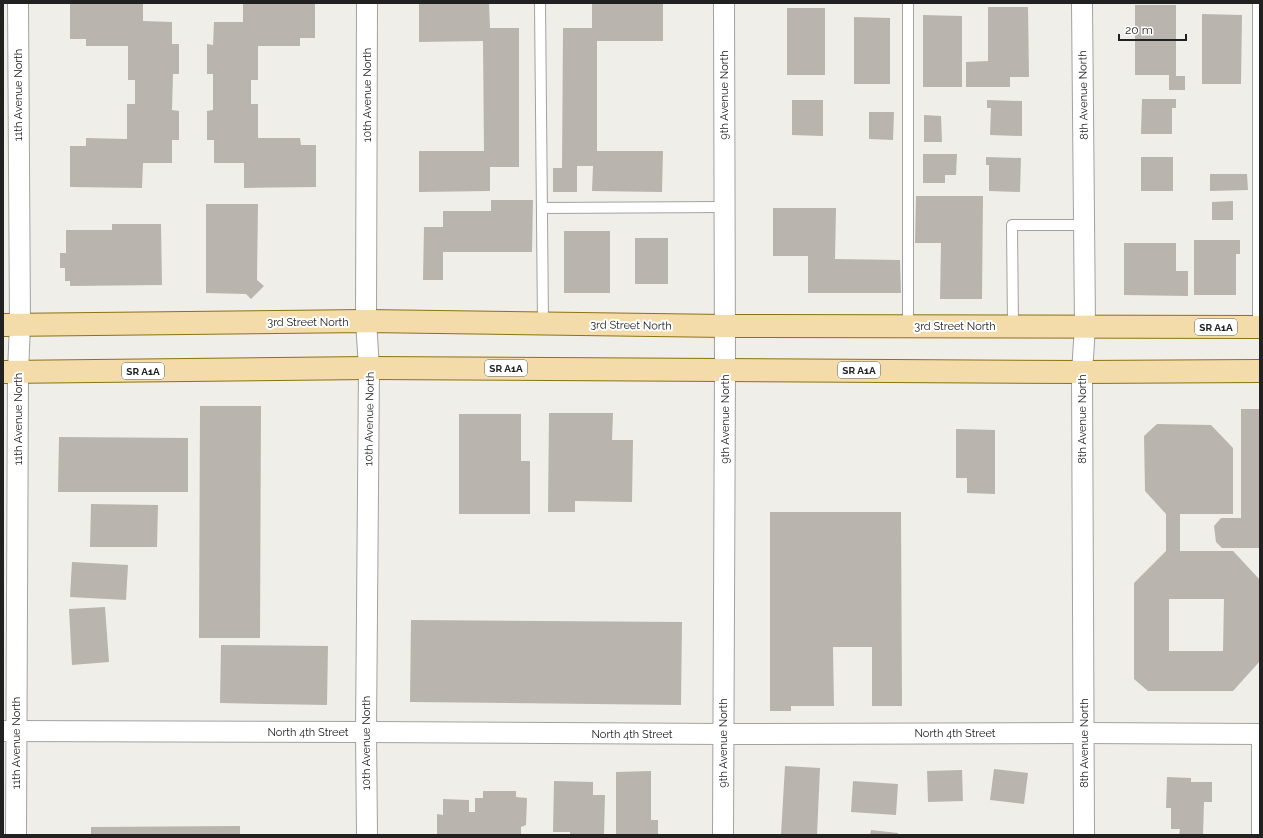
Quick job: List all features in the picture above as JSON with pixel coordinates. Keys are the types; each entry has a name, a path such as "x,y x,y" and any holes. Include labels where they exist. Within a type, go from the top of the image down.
{"main road":[{"name":"3rd Street North","path":"12,325 366,322 725,326 1259,327"},
{"name":"SR A1A","path":"10,372 369,368 1082,372 1260,371"}],"street":[{"name":"11th Avenue North","path":"16,835 10,731 10,372 18,3"},
{"name":"10th Avenue North","path":"367,3 366,322 369,368 366,732 367,835"},
{"name":"9th Avenue North","path":"723,835 725,370 724,3"},
{"name":"8th Avenue North","path":"1082,3 1085,327 1082,372 1084,835"},
{"name":"North 4th Street","path":"10,731 723,734 1259,734"}],"lane":[{"path":"540,3 543,324"},
{"path":"908,3 908,326"},
{"path":"1258,3 1259,327"},
{"path":"542,208 724,208"},
{"path":"1013,326 1012,225 1084,225"},
{"path":"1257,835 1259,734"}],"building":[{"path":"70,3 143,3 143,21 172,22 172,44 179,44 179,74 173,74 172,110 179,111 179,140 172,140 172,163 143,163 142,188 70,187 70,146 86,146 86,138 127,139 127,104 135,104 135,80 128,80 128,46 86,46 86,39 70,39"},
{"path":"243,3 315,3 315,38 300,38 300,46 258,46 258,80 251,80 251,104 258,104 258,138 300,138 301,145 316,145 316,187 244,188 244,163 214,163 214,140 207,140 207,111 213,110 213,74 207,74 207,44 213,45 214,22 243,22"},
{"path":"419,3 489,3 490,28 519,28 519,167 490,167 490,191 419,192 419,151 484,151 483,41 419,42"},
{"path":"592,3 663,3 663,41 597,41 597,151 663,151 662,192 592,191 593,166 577,166 577,192 553,192 553,168 562,168 563,28 592,28"},
{"path":"1135,5 1176,5 1176,76 1185,76 1185,90 1169,90 1169,75 1135,75"},
{"path":"988,7 1028,7 1029,77 1010,77 1010,87 966,87 966,62 988,61"},
{"path":"787,8 825,8 825,75 787,75"},
{"path":"1202,14 1242,15 1241,84 1202,84"},
{"path":"923,15 962,16 962,87 923,87"},
{"path":"854,17 890,18 890,84 854,84"},
{"path":"1142,99 1176,99 1176,108 1172,108 1172,134 1141,134"},
{"path":"792,100 823,100 823,136 792,135"},
{"path":"987,100 1022,101 1022,136 990,135 991,108 987,108"},
{"path":"869,112 894,112 893,140 869,139"},
{"path":"924,115 941,116 942,142 924,142"},
{"path":"923,154 957,154 956,175 945,175 945,183 923,183"},
{"path":"986,157 1021,158 1020,192 989,191 989,165 986,165"},
{"path":"1141,157 1173,157 1173,191 1141,191"},
{"path":"1210,174 1247,174 1248,190 1210,191"},
{"path":"916,196 983,196 982,299 940,299 941,243 915,243"},
{"path":"491,200 533,200 532,252 443,252 443,280 423,280 424,227 443,227 443,211 491,211"},
{"path":"1233,201 1233,220 1212,220 1212,202"},
{"path":"206,204 258,204 257,280 264,286 251,299 246,294 206,293"},
{"path":"773,208 836,208 835,259 900,260 901,293 808,293 808,256 773,256"},
{"path":"112,224 161,224 162,285 70,286 70,281 65,281 65,268 60,268 60,253 66,253 66,230 112,230"},
{"path":"564,231 610,231 610,293 564,293"},
{"path":"635,238 668,238 668,284 635,284"},
{"path":"1194,240 1240,240 1240,254 1236,254 1236,295 1194,295"},
{"path":"1124,243 1176,243 1176,271 1188,271 1188,296 1124,295"},
{"path":"200,406 261,406 260,638 199,638"},
{"path":"1241,409 1260,409 1260,548 1222,548 1216,542 1214,526 1221,518 1241,518"},
{"path":"549,413 613,413 612,440 633,440 632,502 575,501 575,512 548,512"},
{"path":"459,414 521,414 521,461 530,461 530,514 459,514"},
{"path":"1157,424 1211,425 1233,448 1233,514 1180,514 1180,551 1233,551 1260,580 1260,661 1233,691 1148,691 1134,679 1134,583 1166,551 1166,514 1145,491 1144,436","holes":["1169,599 1224,599 1223,651 1169,651"]},
{"path":"956,429 995,430 995,494 967,493 967,478 956,478"},
{"path":"59,437 188,438 188,492 58,492"},
{"path":"91,504 158,505 157,547 90,547"},
{"path":"770,512 901,512 902,706 872,706 872,647 833,647 834,706 791,706 791,711 770,711"},
{"path":"72,562 128,565 126,600 70,597"},
{"path":"105,607 109,662 72,665 69,609"},
{"path":"411,620 682,622 681,705 410,702"},
{"path":"221,645 328,646 327,705 220,703"},
{"path":"785,766 820,768 817,835 781,835"},
{"path":"994,769 1028,773 1024,804 990,800"},
{"path":"962,770 963,801 928,802 927,771"},
{"path":"651,771 651,820 658,820 658,835 616,835 616,772"},
{"path":"1167,777 1191,778 1191,782 1212,782 1212,802 1204,802 1203,835 1179,835 1180,829 1171,829 1171,808 1166,808"},
{"path":"554,781 593,782 593,795 605,795 604,835 570,835 570,832 553,832"},
{"path":"853,781 898,784 896,815 851,812"},
{"path":"483,791 516,791 516,797 527,798 526,825 521,827 521,835 437,835 437,814 443,815 443,799 469,800 469,812 475,812 475,798 483,798"},
{"path":"240,826 240,835 91,835 91,827"},
{"path":"871,830 898,833 898,835 870,835"}]}
